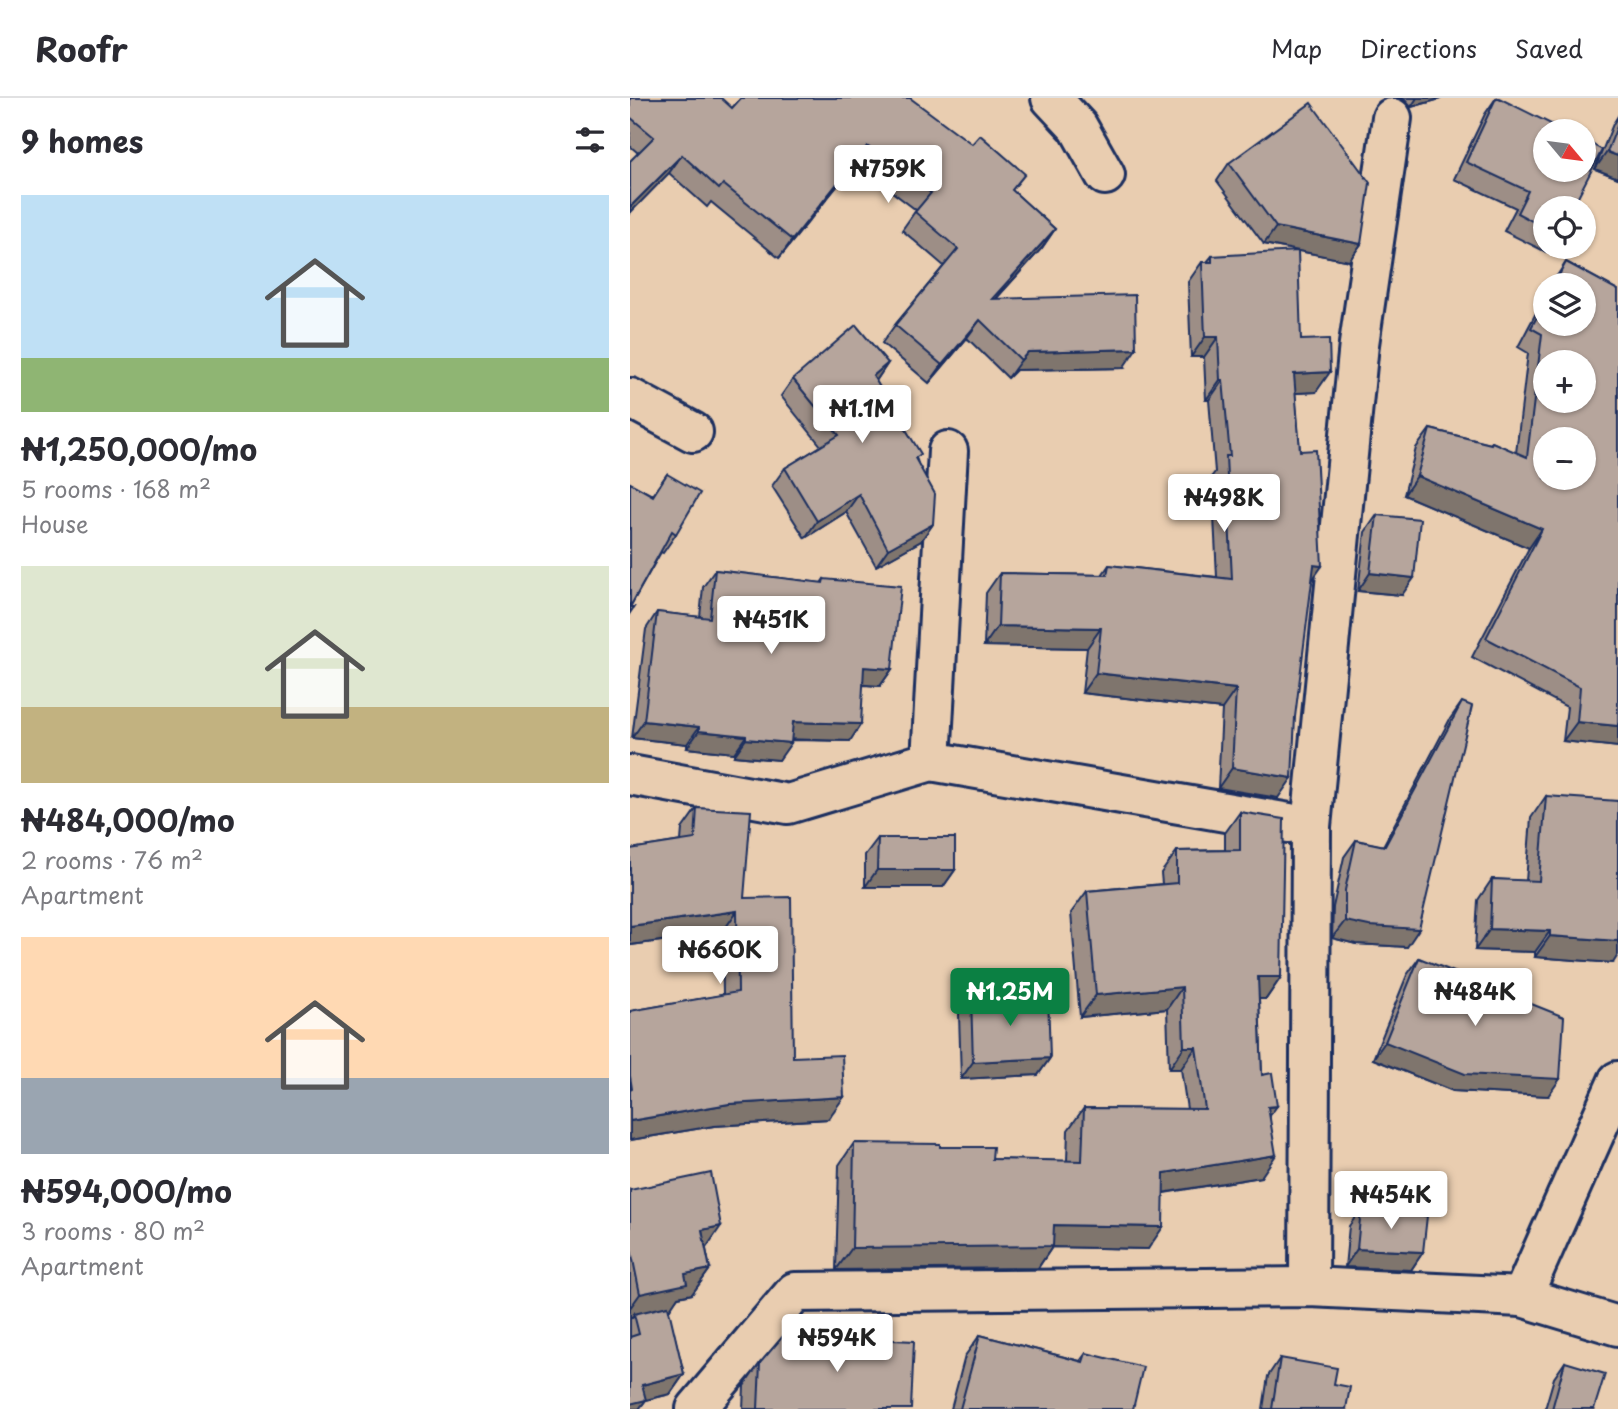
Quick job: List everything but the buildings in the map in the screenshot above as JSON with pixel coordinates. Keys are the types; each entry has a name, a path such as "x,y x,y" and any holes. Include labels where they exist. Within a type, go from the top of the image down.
{"street":[{"path":"1051,98 1077,127 1105,175"},
{"path":"1309,1287 1311,826 1359,344 1392,118"},
{"path":"630,398 692,432"},
{"path":"931,761 948,451"},
{"path":"630,775 788,804 931,761 1311,826"},
{"path":"1522,1297 1618,1081"},
{"path":"696,1409 795,1292 1309,1287 1522,1297 1618,1326"}]}
